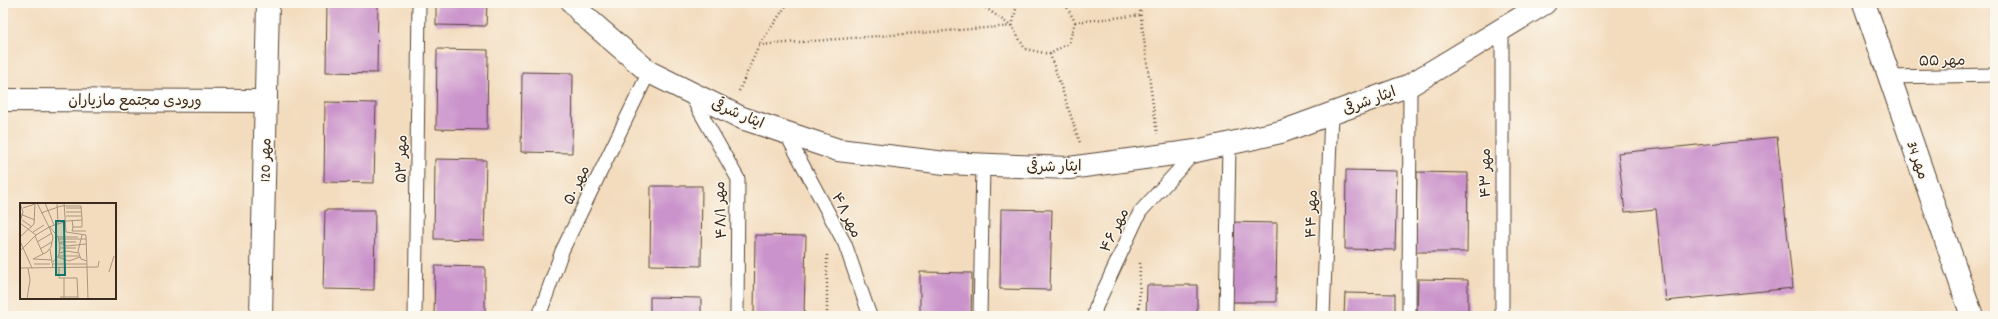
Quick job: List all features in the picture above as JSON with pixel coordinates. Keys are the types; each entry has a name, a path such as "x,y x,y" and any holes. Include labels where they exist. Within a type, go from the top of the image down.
{"street":[{"name":"مهر 120","path":"261,316 268,3"},
{"name":"ایثار شرقی","path":"573,3 582,14 649,72 742,118 838,150 945,163 1069,168 1196,151 1280,132 1410,85 1545,3"},
{"name":"مهر 34","path":"1864,3 1972,316"},
{"name":"ورودی مجتمع مازیاران","path":"3,100 266,101"}],"lane":[{"name":"مهر ۵۳","path":"415,316 419,3"},
{"name":"مهر ۴۳","path":"1502,29 1502,316"},
{"name":"مهر ۵۰","path":"539,316 562,251 649,72"},
{"name":"مهر ۵۵","path":"1889,77 1995,76"},
{"path":"1409,316 1410,85"},
{"name":"مهر ۴۸/۱","path":"688,91 738,179 737,316"},
{"name":"مهر ۴۴","path":"1323,316 1331,114"},
{"name":"مهر ۴۸","path":"785,132 845,244 870,316"},
{"path":"1226,316 1229,144"},
{"name":"مهر ۴۶","path":"1094,316 1096,307 1140,212 1196,151"},
{"path":"980,316 983,165"}],"path":[{"path":"730,112 759,45 788,3"},
{"path":"979,3 1012,26 1025,49 1050,54 1068,43 1075,22 1065,3"},
{"path":"1012,26 1016,5 1020,3"},
{"path":"1139,3 1160,156"},
{"path":"1075,22 1141,15"},
{"path":"759,45 1012,26"},
{"path":"1050,54 1088,166"},
{"path":"827,248 827,316"},
{"path":"1140,256 1140,316"}],"building":[{"path":"327,3 378,3 377,73 326,72"},
{"path":"436,3 487,3 486,26 436,25"},
{"path":"437,49 488,50 487,130 436,129"},
{"path":"522,72 573,73 572,153 521,152"},
{"path":"325,102 376,103 374,183 324,182"},
{"path":"1777,137 1793,288 1666,301 1656,209 1625,212 1618,153"},
{"path":"435,159 486,160 484,240 434,239"},
{"path":"1346,170 1397,171 1395,250 1345,249"},
{"path":"1417,172 1468,173 1467,252 1416,252"},
{"path":"651,186 702,186 701,266 650,265"},
{"path":"1001,209 1052,210 1050,290 1000,289"},
{"path":"325,210 375,210 374,290 323,289"},
{"path":"1227,222 1277,223 1276,302 1225,302"},
{"path":"755,235 806,236 804,316 754,315"},
{"path":"435,266 485,267 485,316 434,316"},
{"path":"920,272 972,273 971,316 920,316"},
{"path":"1418,279 1468,280 1468,316 1417,316"},
{"path":"1147,285 1197,285 1197,316 1146,316"},
{"path":"1345,293 1395,294 1395,316 1344,316"},
{"path":"650,297 701,298 701,316 650,316"}]}
